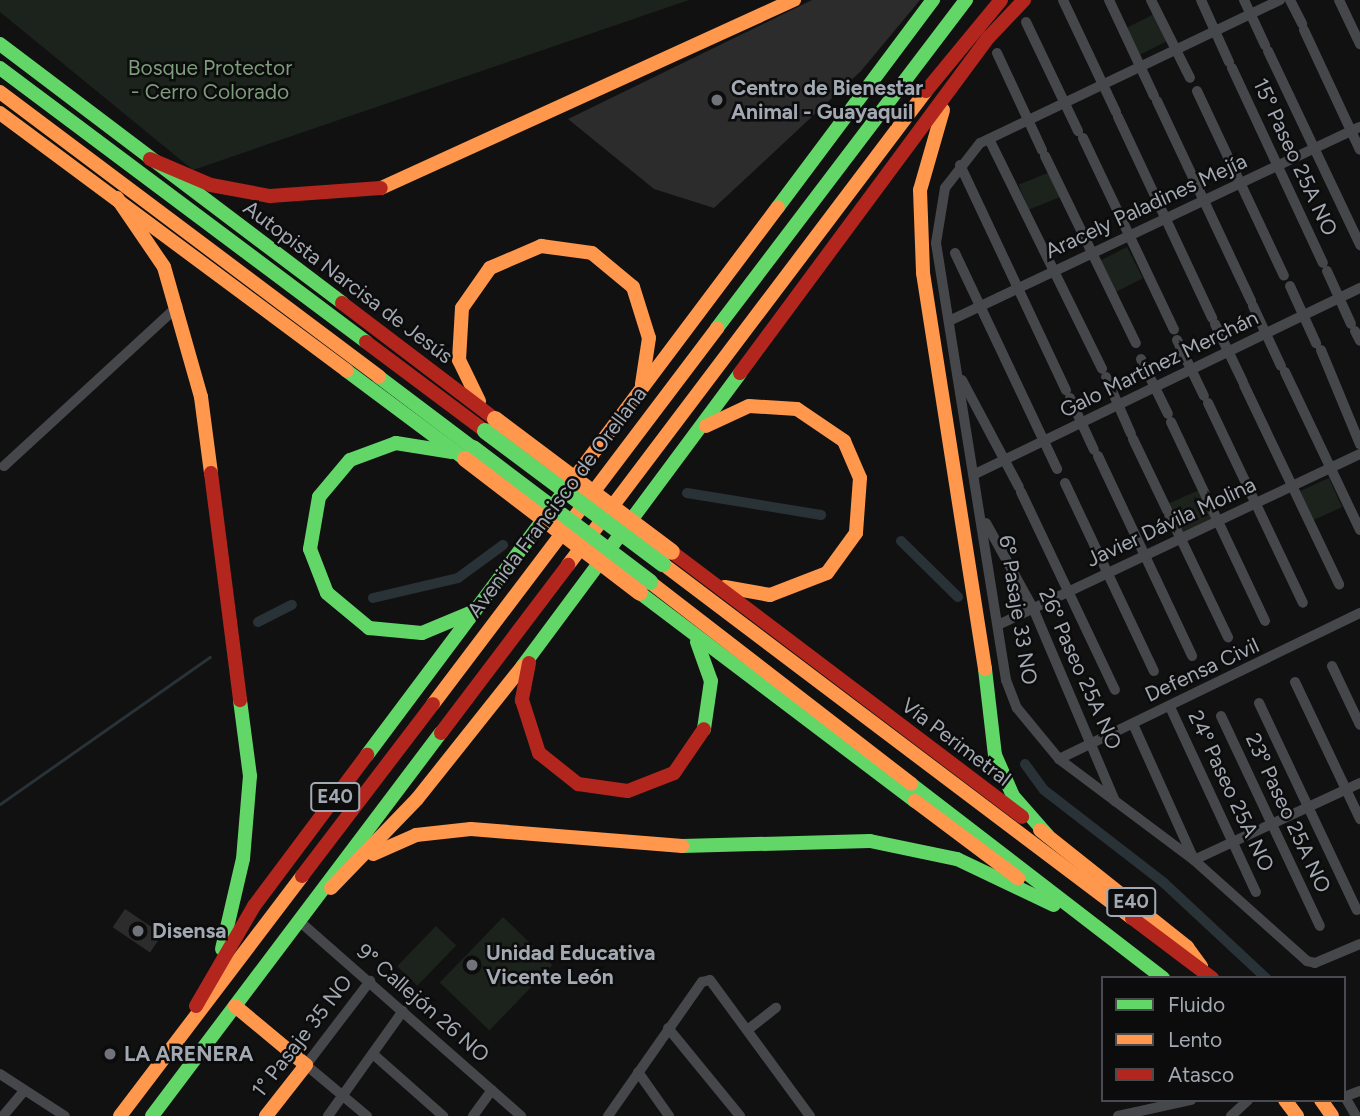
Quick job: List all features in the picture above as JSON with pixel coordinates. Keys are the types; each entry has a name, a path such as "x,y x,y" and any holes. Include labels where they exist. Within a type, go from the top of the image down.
{"main road":[{"path":"150,159 211,185 270,196 339,196 387,187 794,0"},
{"name":"Avenida Francisco de Orellana","path":"183,1030 254,906 933,0"},
{"name":"Avenida Francisco de Orellana","path":"120,1116 966,0"},
{"path":"157,1114 297,920 956,51 1001,0"},
{"path":"297,920 353,867 531,656 956,82 1024,0"},
{"name":"Autopista Narcisa de Jesús","path":"0,44 667,558"},
{"name":"Autopista Narcisa de Jesús","path":"0,68 488,420"},
{"path":"956,82 925,165 919,242 978,606 995,755 1013,796 1048,836"},
{"path":"0,92 465,453"},
{"path":"0,113 465,453 1160,976"},
{"path":"117,198 152,242 179,306 201,397 250,776 243,859 217,967"},
{"path":"488,420 459,360 462,308 490,268 541,246 592,253 633,288 649,338 640,393"},
{"path":"698,431 749,407 797,409 844,441 862,492 851,544 817,580 759,595 714,583"},
{"path":"465,453 396,443 350,460 319,497 310,549 327,593 369,628 422,633 478,607"},
{"name":"Vía Perimetral","path":"667,558 714,583 1048,836 1186,947 1209,976"},
{"name":"Vía Perimetral","path":"667,558 1209,976"},
{"path":"645,588 696,640 1054,905"},
{"path":"531,656 522,700 539,753 578,784 628,791 674,772 704,732 711,681 696,640"},
{"path":"353,867 405,839 471,829 668,846 870,841 957,859 1054,905"},
{"name":"E40","path":"1054,905 1149,976"},
{"path":"235,1006 306,1065"},
{"name":"1° Pasaje 35 NO","path":"266,1116 306,1065"}],"street":[{"path":"1063,0 1214,321 1226,352 1244,383 1339,584"},
{"path":"1110,0 1360,530"},
{"path":"1151,0 1190,78"},
{"name":"15º Paseo 25A NO","path":"1201,0 1360,341"},
{"path":"1244,0 1360,245"},
{"name":"6º Pasaje 33 NO","path":"1280,0 989,139 960,165 945,188 937,220 949,321 984,519 998,625 1017,708 1059,759 1194,860 1311,963 1360,944"},
{"path":"1290,0 1355,129 1360,150"},
{"path":"1339,0 1360,44"},
{"path":"1026,22 1080,134 1125,238 1175,335 1253,504 1303,603"},
{"path":"997,53 1091,254 1136,343"},
{"path":"1197,91 1237,184 1284,276"},
{"name":"Aracely Paladines Mejía","path":"949,321 1355,129"},
{"path":"989,139 1052,272 1104,373 1228,637"},
{"path":"960,165 1142,557 1192,656"},
{"path":"955,253 1057,469"},
{"path":"1290,286 1360,444"},
{"name":"Galo Martínez Merchán","path":"975,474 1360,288"},
{"path":"4,466 179,306"},
{"path":"1141,359 1265,621"},
{"path":"957,370 1070,591 1115,690"},
{"name":"Javier Dávila Molina","path":"998,625 1360,454"},
{"path":"1065,483 1154,671"},
{"name":"26º Paseo 25A NO","path":"984,519 1033,608 1093,742 1115,801"},
{"name":"Defensa Civil","path":"1059,759 1360,613"},
{"path":"1332,666 1360,725"},
{"path":"1295,682 1360,819"},
{"path":"1259,703 1305,808 1357,910"},
{"name":"24º Paseo 25A NO","path":"1170,707 1256,892"},
{"name":"23º Paseo 25A NO","path":"1221,716 1274,822 1321,926"},
{"path":"1133,724 1194,860 1360,783"},
{"name":"9° Callejón 26 NO","path":"297,920 522,1116"},
{"path":"609,1116 702,982 710,980 750,1028 810,1116"},
{"name":"1° Pasaje 35 NO","path":"306,1065 370,981"},
{"path":"750,1028 776,1008"},
{"path":"328,1116 403,1011"},
{"path":"668,1028 740,1116"},
{"path":"373,1054 443,1116"},
{"path":"306,1065 366,1116"},
{"path":"638,1072 670,1116"},
{"path":"0,1074 65,1116"},
{"path":"473,1116 492,1090"},
{"path":"3,1116 24,1091"},
{"path":"1118,1116 1182,1102"},
{"path":"1231,1116 1246,1102"},
{"path":"1334,1103 1356,1116"}],"green space":[{"name":"Bosque Protector - Cerro Colorado","path":"0,0 689,0 193,170 0,12"},
{"path":"1154,14 1168,41 1140,55 1126,28"},
{"path":"1050,172 1060,197 1029,210 1018,185"},
{"path":"1127,247 1143,278 1114,293 1098,262"},
{"path":"1329,478 1342,507 1312,521 1299,491"},
{"path":"1199,490 1213,522 1183,535 1169,503"},
{"path":"503,917 553,965 489,1030 440,982"},
{"path":"436,926 456,945 417,986 397,966"}],"building":[{"name":"Centro de Bienestar Animal - Guayaquil","path":"812,0 920,0 861,71 714,208 654,189 568,119"},
{"name":"Disensa","path":"125,909 162,934 150,952 113,927"}],"waterway":[{"path":"687,493 821,515"},
{"path":"901,541 958,597"},
{"path":"373,598 458,578 503,545"},
{"path":"258,622 292,605"},
{"path":"0,804 210,657"},
{"path":"1025,764 1044,790 1163,882 1264,976"}],"traffic: fast":[{"path":"778,207 933,0"},
{"path":"717,328 966,0"},
{"path":"0,44 342,303"},
{"path":"0,68 366,342"},
{"path":"347,371 465,459"},
{"path":"522,667 740,373"},
{"path":"379,377 473,448"},
{"path":"485,431 663,564"},
{"path":"452,452 396,443 350,460 319,497 310,549 327,593 369,628 422,633 470,613"},
{"path":"473,448 650,582"},
{"path":"367,755 564,492"},
{"path":"640,593 915,801"},
{"path":"697,642 711,681 704,729"},
{"path":"985,669 995,755 1013,796 1048,836"},
{"path":"222,949 243,859 250,776 240,700"},
{"path":"152,1116 441,733"},
{"path":"911,784 1160,976"},
{"path":"682,846 870,841 957,859 1054,905"}],"traffic: slow":[{"path":"381,188 794,0"},
{"path":"568,565 926,91"},
{"path":"0,92 379,377"},
{"path":"943,110 920,190 923,273 985,669"},
{"path":"0,113 347,371"},
{"path":"117,198 164,267 201,397 211,473"},
{"path":"564,492 778,207"},
{"path":"479,401 459,360 462,308 490,268 541,246 592,253 633,287 649,338 642,384"},
{"path":"433,704 717,328"},
{"path":"706,426 749,406 797,409 844,441 860,478 856,533 827,573 770,595 725,587"},
{"path":"495,419 672,552"},
{"path":"465,459 640,593"},
{"path":"663,564 1132,918"},
{"path":"650,582 911,784"},
{"path":"331,888 417,799 522,667"},
{"path":"915,801 1018,878"},
{"path":"373,854 416,835 471,829 682,846"},
{"path":"1040,830 1187,947 1201,966"},
{"path":"120,1116 302,876"},
{"path":"235,1006 306,1065 266,1116"},
{"path":"1286,1102 1297,1116"},
{"path":"1322,1102 1332,1116"}],"traffic: jam":[{"path":"926,91 1001,0"},
{"path":"740,373 989,37 1024,0"},
{"path":"150,159 211,185 270,196 381,188"},
{"path":"342,303 495,419"},
{"path":"366,342 485,431"},
{"path":"211,473 240,700"},
{"path":"672,552 1022,817"},
{"path":"441,733 568,565"},
{"path":"529,663 522,700 539,753 578,784 628,791 674,773 704,729"},
{"path":"302,876 433,704"},
{"path":"196,1006 254,906 367,755"},
{"path":"1132,918 1209,976"}],"place":[{"name":"Centro de Bienestar Animal - Guayaquil","path":"717,100"},
{"name":"Disensa","path":"138,931"},
{"name":"Unidad Educativa Vicente León","path":"472,965"},
{"name":"LA ARENERA","path":"110,1054"}]}
